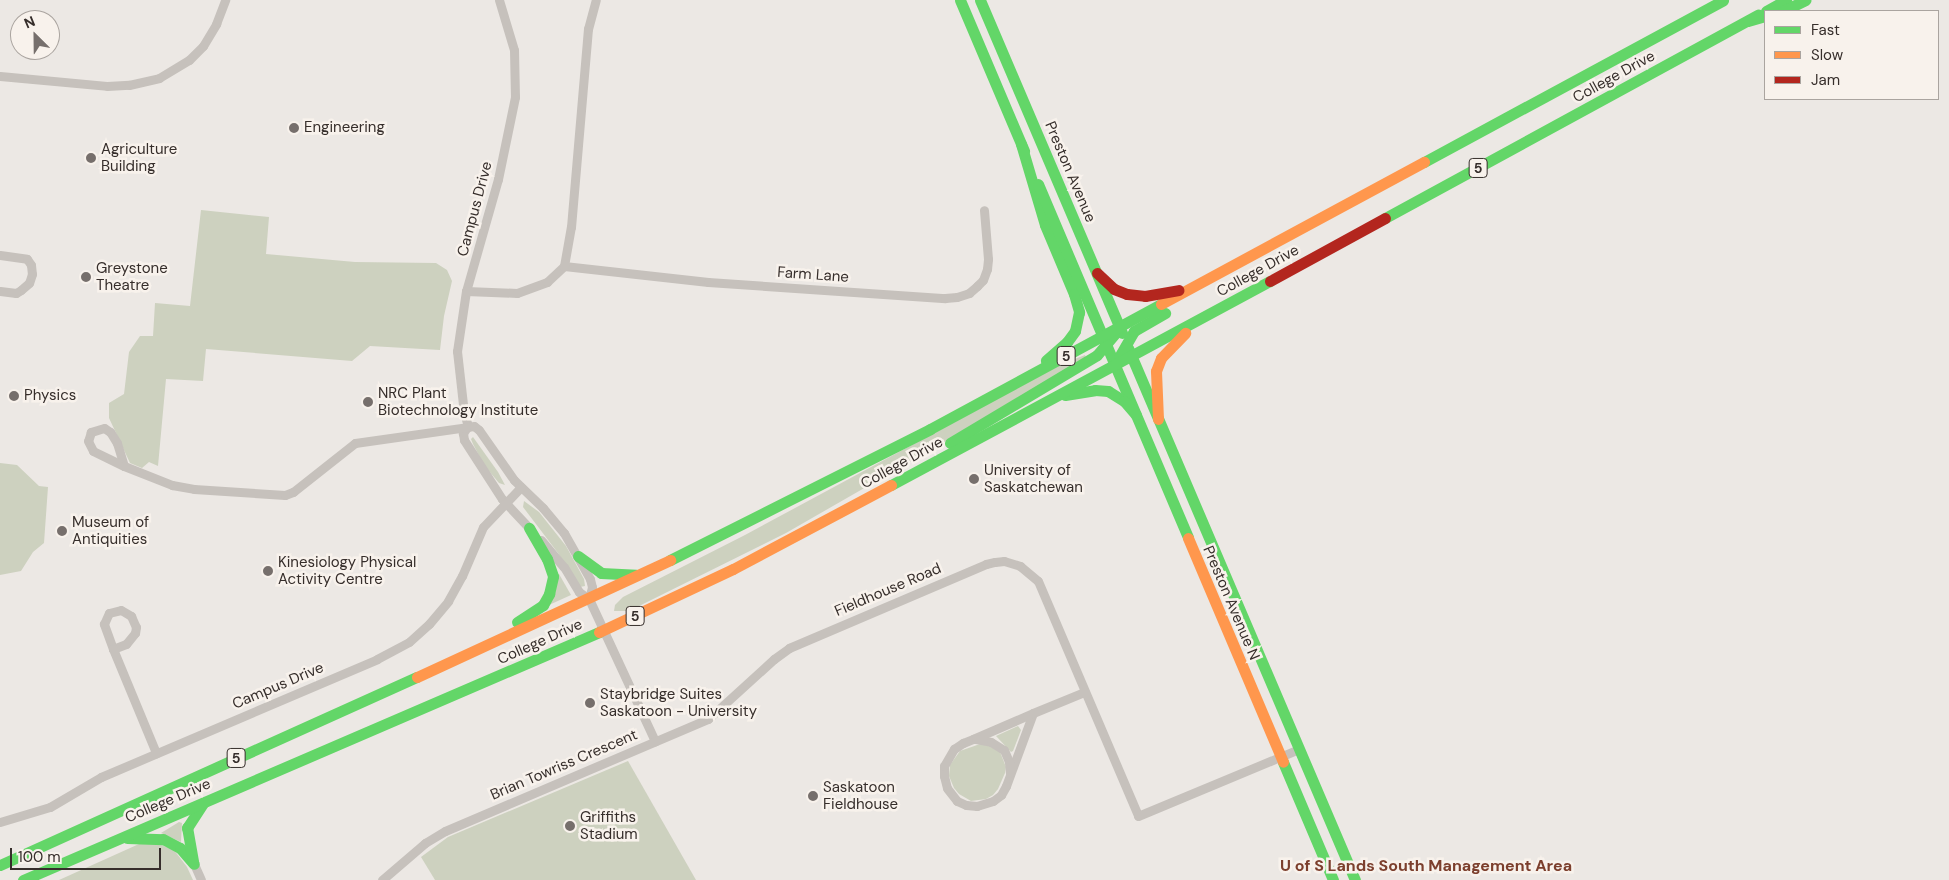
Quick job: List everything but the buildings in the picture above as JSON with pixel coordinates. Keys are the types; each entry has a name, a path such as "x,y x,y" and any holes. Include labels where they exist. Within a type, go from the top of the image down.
{"main road":[{"path":"960,0 1106,341"},
{"name":"Preston Avenue","path":"980,0 1131,356"},
{"name":"College Drive","path":"1120,327 1723,0"},
{"name":"College Drive","path":"1767,10 1786,0"},
{"path":"1785,10 1806,0"},
{"name":"College Drive","path":"23,880 604,630 776,547 1207,316 1764,12"},
{"path":"1748,21 1764,16"},
{"path":"1021,144 1045,225 1074,294 1079,319 1071,337 1027,376"},
{"path":"1115,364 1134,331 1200,292 1269,246"},
{"path":"1097,273 1114,289 1127,294 1155,295 1196,286"},
{"path":"1158,419 1155,384 1156,371 1161,358 1174,343 1207,316"},
{"path":"776,547 800,529 1090,360 1120,327"},
{"name":"College Drive","path":"0,865 589,599 930,430 1027,376 1106,341"},
{"name":"Preston Avenue N","path":"1106,341 1333,880"},
{"name":"Preston Avenue N","path":"1131,356 1355,880"},
{"path":"1052,398 1095,390 1108,392 1124,401 1136,414"},
{"path":"473,651 499,630 532,614 546,600 553,576 552,570 528,528"},
{"path":"578,556 595,569 608,575 639,575"},
{"path":"194,864 187,828 203,802"},
{"path":"122,838 163,839 180,848 194,864"},
{"path":"48,880 59,864"}],"street":[{"path":"0,76 107,86 129,85 160,78 189,60 203,46 216,24 226,0"},
{"name":"Campus Drive","path":"468,426 464,413 457,351 466,291 498,180 515,97 514,50 499,0"},
{"path":"466,291 517,293 547,282 564,266 571,227 588,29 596,0"},
{"name":"Farm Lane","path":"564,266 708,282 945,298 957,297 968,293 977,286 983,280 987,269 988,259 984,210"},
{"path":"0,255 27,259 31,266 32,274 29,283 16,293 0,291"},
{"path":"124,466 117,443 107,429 97,428 89,434 88,445 93,452 124,466 181,488 285,495 293,492 355,443 454,431 468,426"},
{"name":"Campus Drive","path":"468,426 479,430 506,470 557,524 578,556 592,586 589,599"},
{"name":"Campus Drive","path":"468,426 463,433 464,440 505,502 553,552 578,592 589,599 604,630"},
{"name":"Campus Drive","path":"0,822 50,807 101,777 377,659 408,642 429,624 448,601 460,582 483,528 505,502 521,487"},
{"name":"Fieldhouse Road","path":"655,742 715,714 774,659 789,648 986,564 1004,561 1020,566 1038,581 1138,816 1299,749"},
{"path":"113,649 126,644 135,633 136,627 131,616 121,610 109,614 104,624 108,641 156,753"},
{"name":"Brian Towriss Crescent","path":"382,880 445,831 655,742 604,630"},
{"path":"1033,713 1001,795 983,806 966,805 954,797 945,782 944,766 954,750 974,739 1033,713 1084,692"},
{"path":"974,739 992,742 1004,750 1009,762 1010,775"},
{"path":"194,864 201,880"}],"green space":[{"path":"201,210 269,217 266,254 355,262 436,263 447,270 452,281 444,316 440,350 370,346 352,361 206,349 203,381 166,379 158,466 149,462 142,468 130,463 109,418 109,403 124,394 129,352 140,336 153,336 155,303 190,306"},
{"path":"1085,355 1087,360 786,533 629,611 614,611 615,605 623,597 745,535 1062,364"},
{"path":"473,437 505,485 499,483 484,465 471,439"},
{"path":"0,463 17,465 39,486 48,487 44,543 33,552 21,571 0,575"},
{"path":"524,501 539,512 566,546 584,579 585,586 580,587 577,583 558,553 523,507"},
{"path":"559,574 571,595 549,605"},
{"path":"1018,726 1021,730 1011,752 996,736"},
{"path":"980,744 990,746 1000,752 1006,767 998,789 993,795 986,799 971,801 959,794 954,788 949,776 950,765 960,751"},
{"name":"Griffiths Stadium","path":"628,761 696,880 435,880 421,857 448,837"},
{"path":"179,822 182,823 181,842 161,833"},
{"path":"154,842 174,850 187,867 193,880 59,880 139,844"}],"traffic: fast":[{"path":"960,0 1024,151"},
{"path":"980,0 1122,333"},
{"path":"1424,162 1723,0"},
{"path":"1768,10 1786,0"},
{"path":"1785,10 1806,0"},
{"path":"1385,218 1758,15"},
{"path":"1748,21 1764,16"},
{"path":"1021,144 1045,225 1074,294 1079,312 1075,331 1067,342 1046,360"},
{"path":"1038,184 1188,538"},
{"path":"891,485 1270,281"},
{"path":"670,560 930,429 1161,304"},
{"path":"1115,364 1134,331 1165,313"},
{"path":"950,443 1097,355 1118,330"},
{"path":"1128,348 1355,880"},
{"path":"1065,395 1095,390 1108,391 1124,401 1136,415"},
{"path":"517,622 543,605 549,594 553,576 547,559 529,528"},
{"path":"578,556 601,573 636,575"},
{"path":"23,880 599,632"},
{"path":"0,865 417,677"},
{"path":"1283,762 1333,880"},
{"path":"193,861 187,828 203,803"},
{"path":"127,838 163,839 180,848 194,864"}],"traffic: slow":[{"path":"1161,304 1424,162"},
{"path":"1158,419 1156,371 1161,358 1185,333"},
{"path":"599,632 733,569 891,485"},
{"path":"1188,538 1283,762"},
{"path":"417,677 670,560"}],"traffic: jam":[{"path":"1270,281 1385,218"},
{"path":"1097,273 1114,289 1127,294 1145,296 1178,290"}],"place":[{"name":"Engineering","path":"294,128"},
{"name":"Agriculture Building","path":"91,158"},
{"name":"Greystone Theatre","path":"86,277"},
{"name":"Physics","path":"14,396"},
{"name":"NRC Plant Biotechnology Institute","path":"368,402"},
{"name":"University of Saskatchewan","path":"974,479"},
{"name":"Museum of Antiquities","path":"62,531"},
{"name":"Kinesiology Physical Activity Centre","path":"268,571"},
{"name":"Staybridge Suites Saskatoon - University","path":"590,703"},
{"name":"Saskatoon Fieldhouse","path":"813,796"},
{"name":"Griffiths Stadium","path":"570,826"}],"district":[{"name":"U of S Lands South Management Area","path":"1426,866"}]}
